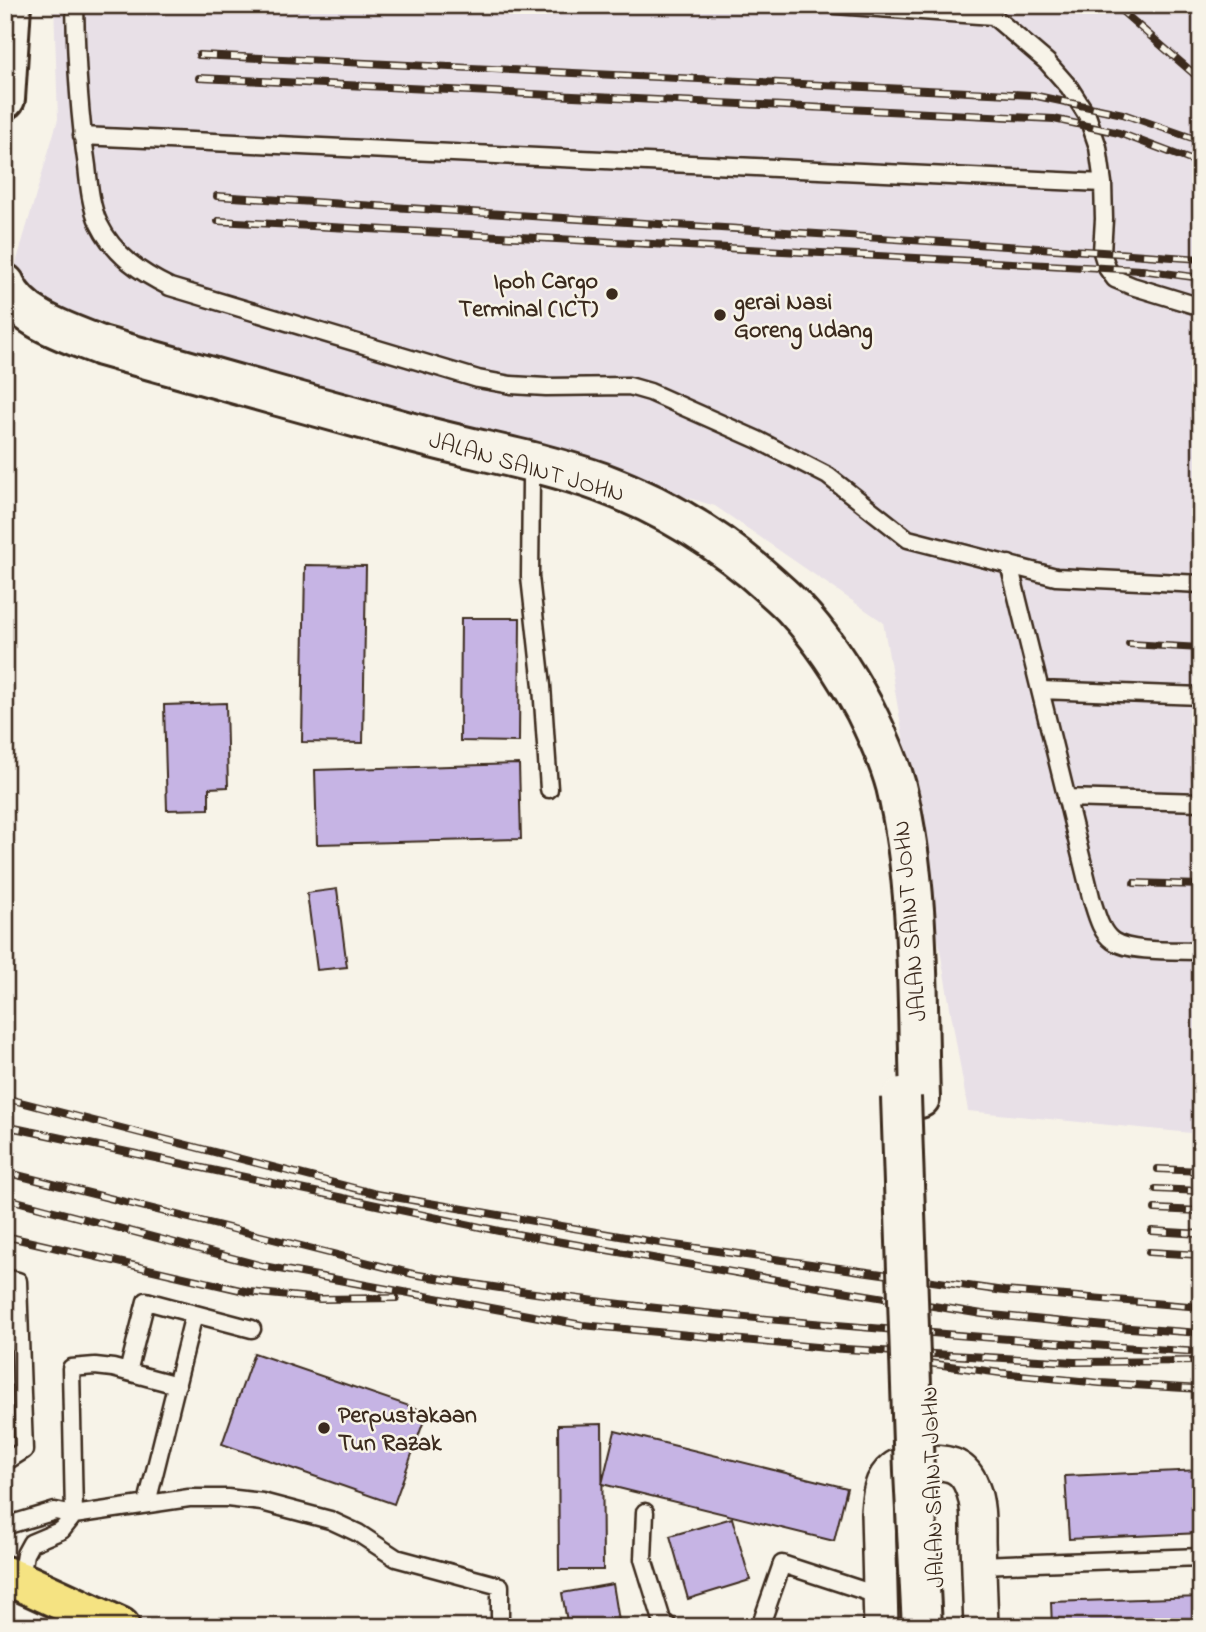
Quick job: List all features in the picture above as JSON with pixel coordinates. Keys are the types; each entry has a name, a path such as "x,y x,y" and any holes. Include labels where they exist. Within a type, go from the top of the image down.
{"highway":[{"path":"12,1586 57,1627"},
{"path":"12,1586 120,1627"}],"street":[{"path":"5,99 10,5"},
{"name":"JALAN SAINT JOHN","path":"8,301 13,321 66,346 110,362 318,427 584,495 636,513 672,532 714,561 759,598 816,662 838,695 860,738 878,789 889,839 895,886 911,1097 938,1627"},
{"name":"JALAN SAINT JOHN","path":"8,301 43,321 102,346 336,413 535,463 601,482 642,499 680,517 761,577 796,610 829,651 875,730 895,784 911,881 913,1459 922,1627"},
{"path":"880,1611 878,1513 884,1480 901,1464 943,1462 964,1472 972,1488 977,1509 981,1627"}],"lane":[{"path":"75,5 82,136 92,200 99,224 111,242 125,260 147,276 170,287 478,379 511,385 546,387 629,386 650,392 758,440 828,475 908,539 1056,577 1201,584"},
{"path":"835,5 993,16 1047,62 1069,87 1087,115 1098,147 1104,219 1102,252 1107,268 1115,279 1201,307"},
{"path":"82,136 1102,183"},
{"path":"531,481 530,577 542,686 549,789"},
{"path":"1009,564 1099,922 1112,940 1129,947 1201,951"},
{"path":"1040,690 1201,696"},
{"path":"1066,798 1201,802"},
{"path":"5,1278 18,1281 24,1450 5,1462"},
{"path":"128,1372 146,1301 252,1329"},
{"path":"147,1503 194,1314"},
{"path":"12,1586 31,1544 62,1530 74,1515 71,1368 95,1366 177,1385"},
{"path":"5,1526 55,1511 74,1515 189,1498 262,1502 330,1520 358,1533 396,1558 500,1586 500,1627"},
{"path":"645,1512 643,1559 662,1625"},
{"path":"979,1565 1201,1558"},
{"path":"760,1627 782,1564 880,1611"}],"shaded area":[{"path":"54,5 1201,5 1201,1134 968,1111 883,622 715,506 7,294 58,119"}],"building":[{"path":"305,565 366,566 363,743 302,742"},
{"path":"461,618 520,618 519,742 460,741"},
{"path":"226,703 228,787 209,788 209,809 167,810 164,705"},
{"path":"519,764 521,839 317,844 315,770"},
{"path":"337,889 347,967 317,970 307,893"},
{"name":"Perpustakaan Tun Razak","path":"254,1353 427,1412 394,1504 222,1444"},
{"path":"602,1424 603,1570 559,1570 558,1425"},
{"path":"615,1431 847,1488 834,1541 602,1484"},
{"path":"1201,1470 1201,1533 1069,1539 1065,1476"},
{"path":"732,1518 750,1580 688,1599 670,1536"},
{"path":"613,1584 620,1627 568,1627 562,1593"},
{"path":"1201,1597 1201,1627 1052,1627 1051,1602"}],"railway":[{"path":"1115,5 1201,80"},
{"path":"199,55 1032,95 1123,114 1201,141"},
{"path":"199,78 1054,119 1119,133 1201,164"},
{"path":"217,196 1201,259"},
{"path":"218,221 1142,270 1201,278"},
{"path":"1129,644 1201,648"},
{"path":"1134,883 1201,885"},
{"path":"5,1098 377,1194 660,1243 1004,1291 1201,1307"},
{"path":"5,1126 499,1231 800,1284 982,1314 1201,1333"},
{"path":"1158,1169 1201,1171"},
{"path":"5,1172 413,1274 469,1283 636,1306 749,1317 1201,1352"},
{"path":"1156,1189 1201,1191"},
{"path":"5,1198 263,1266 582,1325 827,1348 1074,1362 1201,1361"},
{"path":"1155,1209 1201,1211"},
{"path":"1152,1231 1201,1234"},
{"path":"5,1236 249,1292 320,1299 396,1298"},
{"path":"1149,1252 1201,1255"},
{"path":"928,1363 1100,1383 1201,1389"}],"place":[{"name":"Ipoh Cargo Terminal (ICT)","path":"612,294"},
{"name":"gerai Nasi Goreng Udang","path":"720,315"},
{"name":"Perpustakaan Tun Razak","path":"324,1428"}]}
